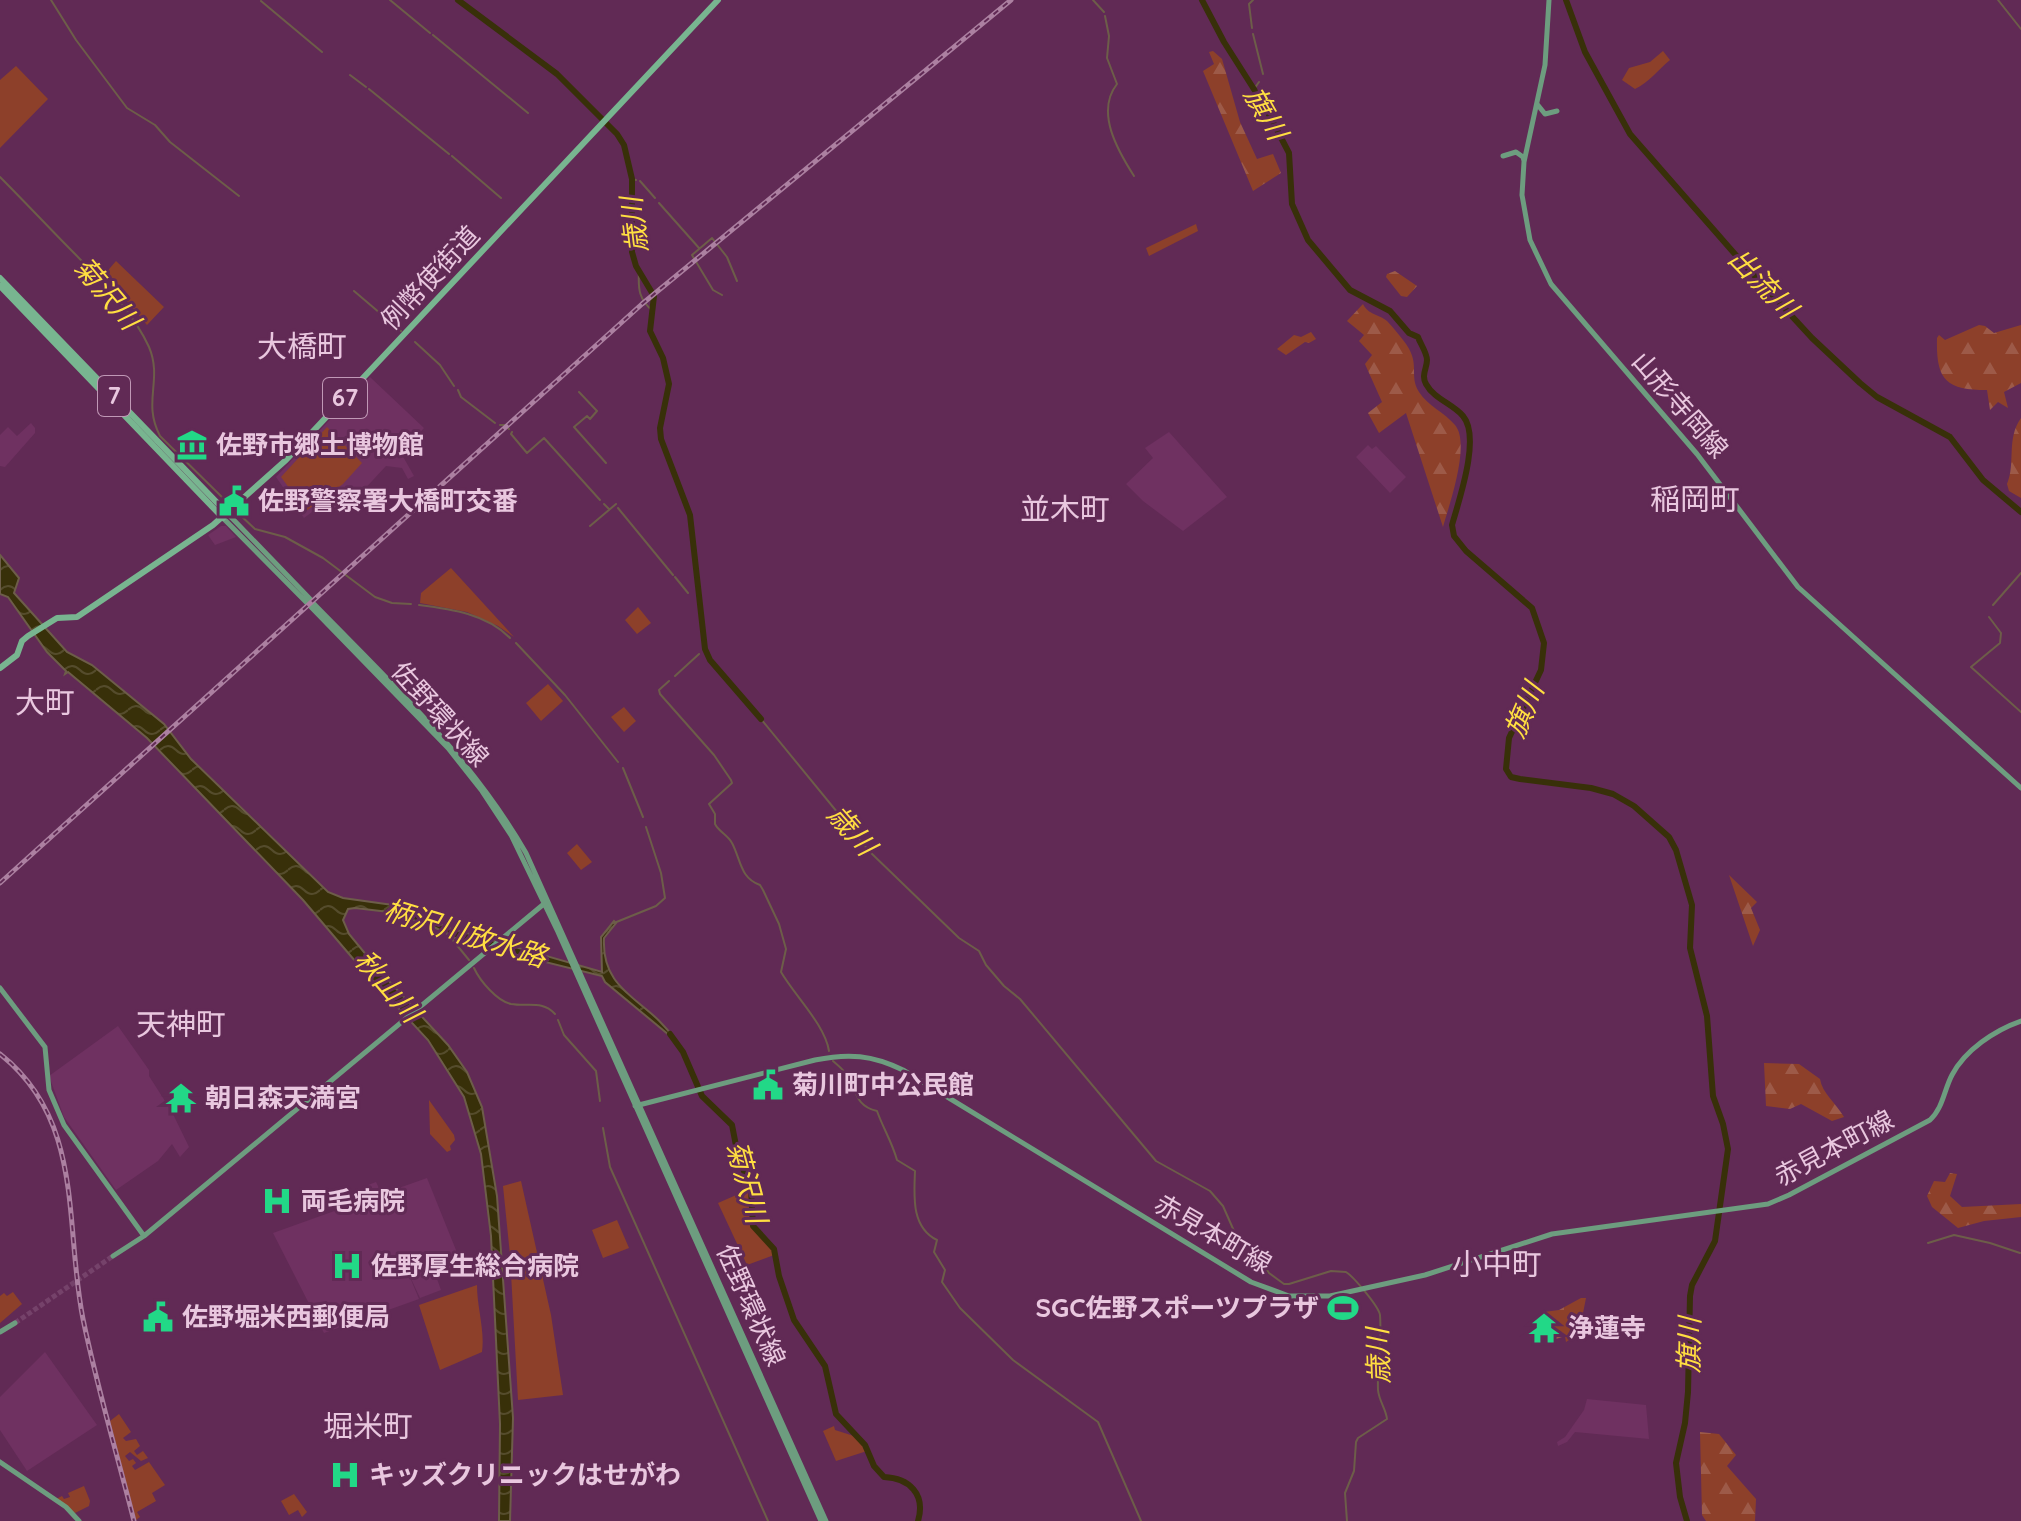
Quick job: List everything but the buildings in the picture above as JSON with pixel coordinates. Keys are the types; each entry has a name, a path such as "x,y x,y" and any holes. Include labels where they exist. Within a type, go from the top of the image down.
{"main road":[{"name":"例幣使街道","path":"0,668 17,655 22,641 28,636 61,617 77,617 226,516 286,460 718,0"},
{"name":"山形寺岡線","path":"1549,0 1547,50 1524,162 1522,195 1526,225 1536,256 1557,293 1697,454 1798,587 2021,788"},
{"path":"1537,103 1545,114 1557,111"},
{"path":"1503,156 1516,152 1524,162"},
{"name":"7","path":"0,278 226,516"},
{"name":"7","path":"0,286 226,516"},
{"name":"佐野環状線","path":"226,516 448,748 511,835 547,902"},
{"path":"113,1256 144,1236 547,902 637,1105"},
{"path":"0,988 45,1047 51,1097 57,1113 144,1236"},
{"name":"赤見本町線","path":"637,1105 831,1057 853,1055 875,1058 914,1077 1261,1287 1301,1298 1321,1297 1442,1270 1552,1234 1760,1206 1782,1199 1930,1120 1939,1109 1951,1076 1964,1059 1992,1035 2021,1021"},
{"name":"佐野環状線","path":"637,1105 824,1521"},
{"path":"0,1332 15,1323"},
{"path":"0,1462 66,1507 79,1521"}],"shaded area":[{"path":"370,377 424,428 401,453 414,476 408,479 402,468 386,466 360,494 339,509 327,501 304,518 276,477"},
{"path":"31,423 35,433 5,467 0,466 0,435 8,427 17,436"},
{"path":"1169,432 1227,497 1183,531 1126,484 1153,458 1145,448"},
{"path":"1368,445 1372,449 1376,446 1406,477 1390,493 1356,457"},
{"path":"226,526 236,537 215,545 208,535"},
{"path":"118,1026 149,1070 149,1076 189,1147 180,1157 172,1144 158,1161 116,1190 64,1117 49,1076"},
{"name":"佐野厚生総合病院","path":"427,1178 462,1265 436,1276 441,1290 420,1298 407,1270 419,1299 324,1333 273,1233 340,1209 337,1194 350,1190 355,1205 374,1198 368,1185 376,1182 382,1194"},
{"path":"45,1352 97,1425 27,1471 0,1430 0,1397"},
{"path":"1587,1399 1646,1405 1649,1439 1575,1432 1567,1442 1558,1446 1557,1442 1565,1437 1584,1410"}],"green space":[{"path":"1213,51 1222,59 1240,122 1257,159 1273,154 1281,173 1253,191 1203,71 1214,64 1209,52"},
{"path":"1663,51 1670,60 1645,83 1635,89 1622,80 1629,68 1650,62"},
{"path":"16,66 48,99 0,148 0,80"},
{"path":"1196,224 1198,231 1149,256 1146,248"},
{"path":"116,261 164,307 147,325 104,275"},
{"path":"1395,271 1417,286 1407,297 1401,296 1386,277"},
{"path":"1363,304 1387,321 1409,348 1419,392 1451,420 1459,434 1460,460 1443,527 1406,413 1379,433 1368,413 1382,402 1365,364 1372,355 1359,341 1364,335 1347,321"},
{"path":"1979,325 1994,333 2021,325 2021,383 2004,392 2008,408 1998,402 1990,410 1987,390 1961,388 1952,384 1941,372 1937,352 1939,335 1945,340"},
{"path":"1311,332 1316,339 1305,342 1286,355 1277,349 1294,335 1301,337"},
{"path":"2021,418 2021,498 2009,491 2007,484 2012,443"},
{"path":"327,427 362,463 343,484 306,511 281,477"},
{"path":"451,568 514,637 467,612 420,603 421,593"},
{"path":"638,607 651,623 637,634 625,620"},
{"path":"548,684 563,701 541,721 526,703"},
{"path":"624,707 636,721 624,732 611,717"},
{"path":"577,844 592,862 581,870 567,853"},
{"path":"1729,875 1757,902 1751,908 1760,930 1753,946"},
{"path":"1764,1063 1799,1064 1820,1079 1826,1093 1844,1117 1832,1121 1801,1104 1790,1109 1766,1106"},
{"path":"429,1100 454,1135 451,1150 447,1152 430,1134"},
{"path":"1950,1173 1957,1174 1950,1196 1962,1207 2021,1204 2021,1217 1984,1221 1958,1228 1932,1207 1927,1196 1934,1181 1945,1182"},
{"path":"521,1181 551,1315 563,1395 518,1400 503,1186"},
{"path":"750,1189 753,1229 774,1255 747,1265 718,1203"},
{"path":"617,1220 629,1248 603,1258 592,1230"},
{"path":"477,1285 482,1352 440,1370 419,1305"},
{"path":"13,1292 22,1304 0,1323 0,1296"},
{"path":"1586,1298 1579,1333 1566,1342 1565,1336 1556,1339 1554,1333 1541,1337 1540,1327 1546,1326 1544,1312 1559,1310"},
{"path":"119,1414 131,1432 123,1438 126,1441 136,1439 140,1446 134,1451 137,1455 143,1451 148,1458 141,1461 130,1452 125,1456 136,1463 132,1466 135,1470 149,1462 165,1485 152,1493 156,1501 137,1512 140,1517 136,1520 110,1421"},
{"path":"834,1426 835,1430 857,1437 867,1451 836,1461 823,1431"},
{"path":"1700,1432 1719,1434 1736,1455 1727,1466 1756,1499 1755,1521 1706,1521 1702,1515"},
{"path":"84,1486 89,1506 75,1513 56,1499 70,1497 68,1493"},
{"path":"294,1494 307,1512 302,1517 298,1510 289,1515 281,1501"}],"water":[{"path":"0,555 19,578 14,593 67,652 92,665 164,724 191,759 328,892 343,898 400,906 449,928 602,972 601,937 614,921 616,923 604,938 610,972 618,984 653,1015 675,1040 605,982 602,976 461,941 434,927 389,912 348,909 343,920 349,934 377,968 448,1045 467,1072 482,1107 497,1196 513,1418 510,1521 499,1521 500,1424 491,1236 481,1154 464,1097 428,1040 303,900 147,738 68,672 65,674 66,671 47,652 8,597 0,594"}],"waterway":[{"path":"51,0 76,40 127,108 155,125 170,142 239,196"},
{"path":"390,0 430,33"},
{"name":"歳川","path":"458,0 557,74 617,134 624,145 632,179 632,252 636,266 654,296 650,331 663,358 669,384 660,428 661,439 690,515 705,649 710,660 761,719"},
{"path":"1093,0 1104,12"},
{"name":"旗川","path":"1202,0 1289,153 1292,204 1308,240 1350,290 1390,311 1409,333 1418,337 1427,357 1426,384 1434,394 1459,412 1468,426 1469,453 1452,525 1454,536 1466,551 1532,608 1544,643 1541,670 1509,738 1506,769 1511,777 1613,794 1634,806 1669,837 1676,850 1692,905 1690,948 1707,1016 1713,1096 1728,1149 1715,1241 1692,1285 1690,1296 1688,1392 1676,1463 1680,1497 1687,1521"},
{"path":"1252,28 1249,4 1253,0"},
{"name":"出流川","path":"1566,0 1585,52 1630,134 1741,261 1812,338 1860,383 1877,397 1950,437 1983,480 2021,512"},
{"path":"1998,0 2021,29"},
{"path":"261,1 322,52"},
{"path":"1105,16 1109,36 1107,58 1117,84 1111,95 1108,119 1116,143 1134,176"},
{"path":"1253,34 1263,74"},
{"path":"433,35 528,113"},
{"path":"350,75 366,87"},
{"path":"1254,89 1259,82"},
{"path":"369,89 449,154"},
{"path":"452,156 501,198"},
{"name":"菊沢川","path":"0,177 107,288 135,322 153,359 152,402 160,436 228,503"},
{"name":"歳川","path":"632,179 636,180"},
{"path":"640,181 655,198"},
{"path":"659,203 699,248"},
{"path":"722,295 713,290 692,255 712,238 727,257 737,281"},
{"path":"639,272 640,294 653,311"},
{"path":"354,291 401,331"},
{"path":"415,342 440,365 454,386"},
{"path":"458,390 461,397 495,423"},
{"path":"579,392 597,411 590,419 587,416 574,427 606,463"},
{"path":"500,425 505,425"},
{"path":"512,432 527,453 544,438 600,500"},
{"path":"604,504 609,509"},
{"path":"590,526 616,504"},
{"path":"618,508 673,575"},
{"name":"菊沢川","path":"239,514 255,529 285,537 323,558 375,597 392,603 411,604"},
{"path":"1993,605 2021,573"},
{"path":"675,577 688,593"},
{"name":"菊沢川","path":"419,605 480,618 510,638"},
{"path":"1989,617 2001,633 2000,643 1971,667 2021,712"},
{"name":"菊沢川","path":"516,643 565,695 618,762"},
{"path":"675,676 699,654"},
{"path":"669,681 659,690 660,694 714,755 731,780 732,783 709,804 715,814 715,824 732,843 748,878 763,890 779,924 786,949 781,972 816,1021 829,1051"},
{"name":"歳川","path":"761,719 869,851 959,938 979,951 986,965 1020,999 1156,1161 1210,1191 1223,1206 1234,1231 1251,1245 1269,1273 1284,1284 1289,1284 1331,1271 1346,1272 1371,1299 1380,1315 1378,1390 1387,1419 1356,1442 1354,1471 1345,1493 1347,1521"},
{"name":"菊沢川","path":"623,768 643,817"},
{"name":"菊沢川","path":"614,923 656,906 665,898 661,873 646,827"},
{"name":"柄沢川放水路","path":"447,933 469,960"},
{"name":"柄沢川放水路","path":"474,968 480,979 500,999 517,1005 540,1005 555,1014"},
{"path":"558,1020 564,1035 596,1071 600,1101"},
{"name":"菊沢川","path":"670,1034 683,1052 702,1096 732,1125 738,1156 751,1189 753,1226 774,1249 779,1276 794,1320 825,1366 836,1414 865,1445 874,1466 884,1477 901,1480 913,1489 920,1503 918,1521"},
{"path":"833,1061 847,1076 862,1104 877,1111 897,1160 915,1171 918,1219 922,1227 937,1240 934,1252 945,1270 942,1282 960,1308 1013,1360 1098,1422 1141,1521"},
{"path":"603,1128 610,1167 768,1521"},
{"path":"1928,1243 1954,1235 2020,1253"}],"tunnel":[{"path":"15,1323 113,1256"}],"railway":[{"path":"0,883 642,304 1011,0"},
{"path":"0,1054 27,1081 46,1110 59,1142 71,1211 83,1319 134,1521"}],"place":[{"name":"佐野市郷土博物館","path":"192,445"},
{"name":"佐野警察署大橋町交番","path":"234,501"},
{"name":"菊川町中公民館","path":"768,1085"},
{"name":"朝日森天満宮","path":"181,1098"},
{"name":"両毛病院","path":"277,1201"},
{"name":"佐野厚生総合病院","path":"347,1266"},
{"name":"SGC佐野スポーツプラザ","path":"1343,1308"},
{"name":"佐野堀米西郵便局","path":"158,1317"},
{"name":"浄蓮寺","path":"1544,1328"},
{"name":"キッズクリニックはせがわ","path":"345,1475"}],"district":[{"name":"大橋町","path":"302,347"},
{"name":"稲岡町","path":"1695,500"},
{"name":"並木町","path":"1065,510"},
{"name":"大町","path":"45,703"},
{"name":"天神町","path":"181,1025"},
{"name":"小中町","path":"1497,1265"},
{"name":"堀米町","path":"368,1427"}],"water label":[{"name":"秋山川","path":"388,986"}]}
